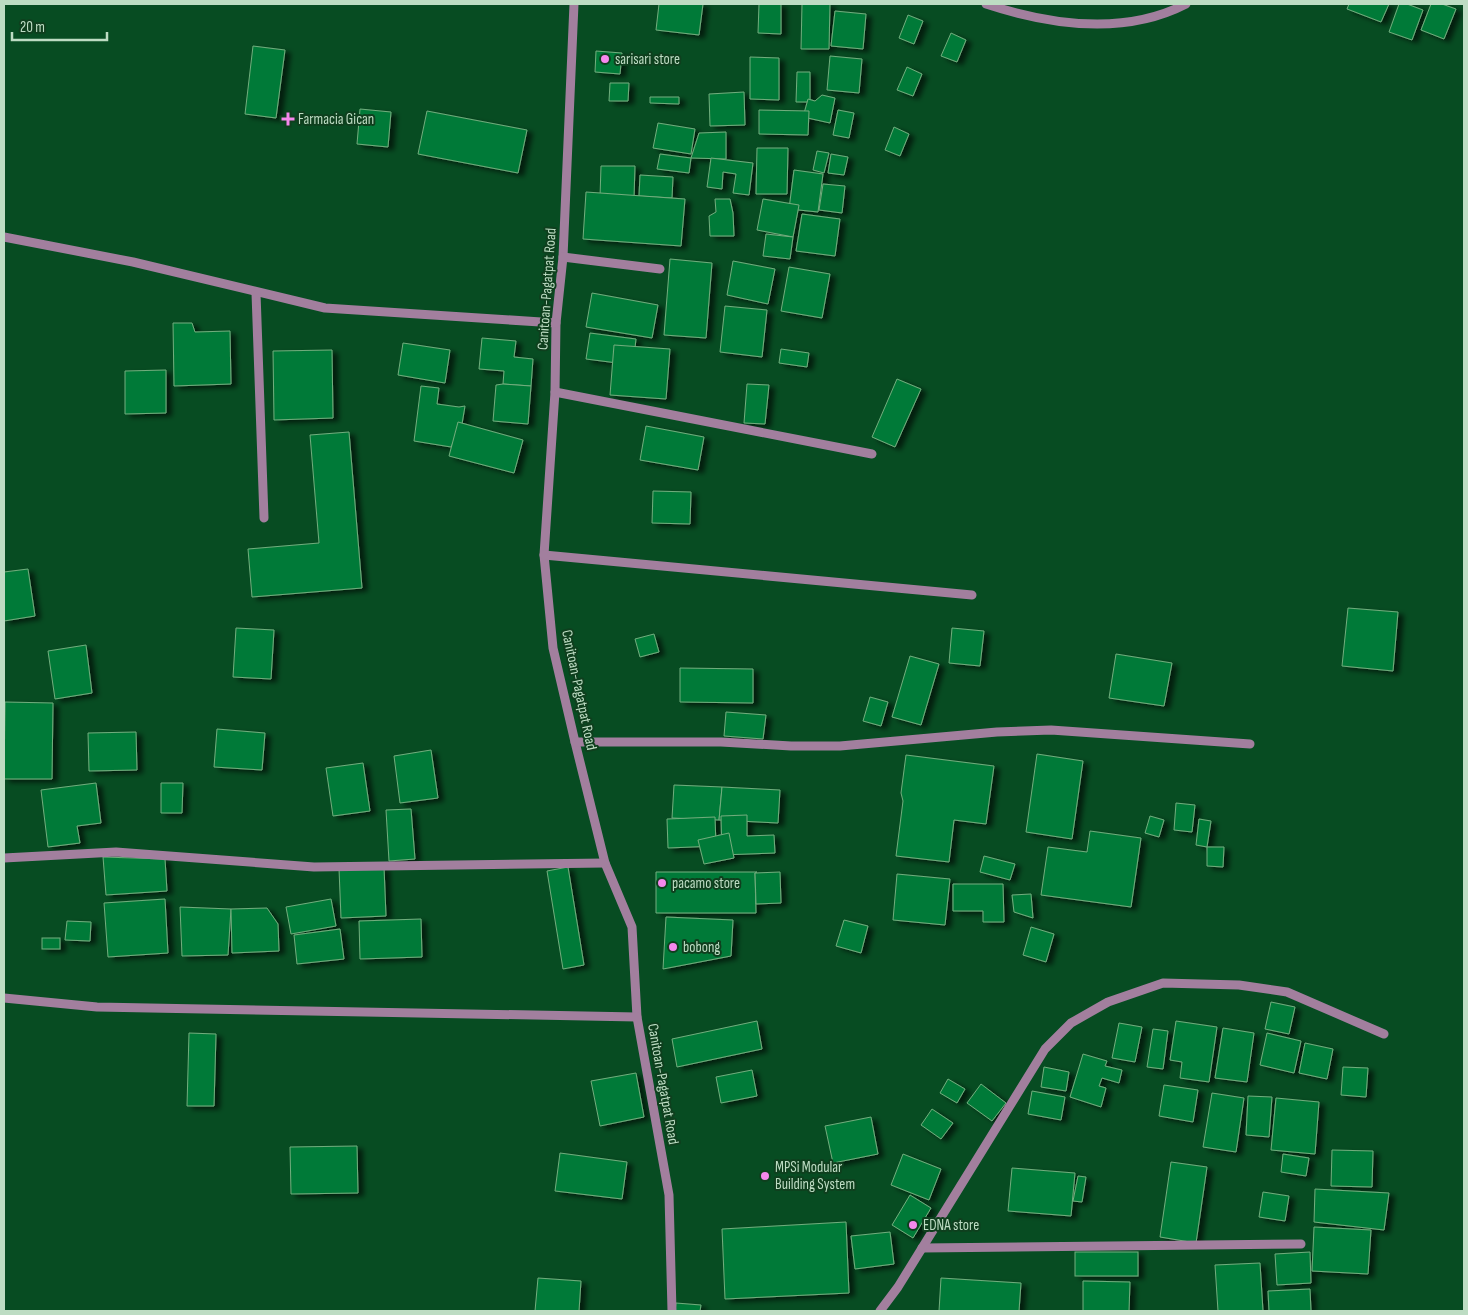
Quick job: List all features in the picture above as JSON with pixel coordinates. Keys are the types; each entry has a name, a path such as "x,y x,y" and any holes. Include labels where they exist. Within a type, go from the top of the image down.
{"street":[{"name":"Canitoan-Pagatpat Road","path":"574,4 563,257 556,324 556,392 544,555 553,648 575,742 605,863 632,927 637,1017 670,1195 672,1311"},
{"path":"986,4 1015,13 1092,24 1128,23 1157,16 1186,4"},
{"path":"4,237 133,262 325,308 556,324"},
{"path":"563,257 660,269"},
{"path":"256,293 264,518"},
{"path":"556,392 872,454"},
{"path":"544,555 972,595"},
{"path":"575,742 721,742 791,746 840,746 997,732 1051,730 1250,744"},
{"path":"4,858 116,852 314,867 605,863"},
{"path":"880,1311 898,1287 1045,1049 1071,1023 1108,1002 1163,983 1239,985 1287,992 1384,1034"},
{"path":"4,998 97,1007 637,1017"},
{"path":"922,1248 1301,1244"}],"building":[{"path":"659,4 703,4 699,35 656,30"},
{"path":"759,4 781,4 781,34 758,33"},
{"path":"802,4 830,4 829,49 801,49"},
{"path":"1349,4 1389,4 1381,22 1347,9"},
{"path":"1399,4 1407,4 1423,10 1412,40 1389,32"},
{"path":"1431,4 1442,4 1456,9 1444,39 1421,30"},
{"path":"835,11 866,14 863,49 831,46"},
{"path":"908,15 923,21 914,44 899,38"},
{"path":"951,33 966,40 957,62 941,56"},
{"path":"253,46 285,50 276,118 245,114"},
{"path":"596,51 622,53 620,74 595,72"},
{"path":"830,56 862,59 859,93 827,90"},
{"path":"750,57 779,58 779,100 750,99"},
{"path":"907,67 922,74 913,96 897,90"},
{"path":"797,72 810,72 810,102 796,102"},
{"path":"610,83 629,83 628,101 609,101"},
{"path":"744,92 745,125 710,126 709,94"},
{"path":"822,95 835,98 830,123 803,117 808,99 815,101"},
{"path":"650,97 679,97 679,104 650,103"},
{"path":"360,109 391,112 388,147 357,144"},
{"path":"759,110 809,111 808,135 759,134"},
{"path":"838,110 854,113 849,138 833,135"},
{"path":"427,111 527,130 518,173 418,154"},
{"path":"658,123 695,129 691,154 653,148"},
{"path":"894,127 909,134 900,156 885,150"},
{"path":"726,132 726,159 691,158 699,133"},
{"path":"757,148 788,148 787,194 756,194"},
{"path":"817,151 829,153 824,173 813,170"},
{"path":"660,154 691,158 689,173 657,169"},
{"path":"831,154 848,157 844,175 828,173"},
{"path":"711,158 753,163 749,195 733,193 736,174 723,172 722,189 707,187"},
{"path":"601,166 635,166 634,198 600,197"},
{"path":"794,170 823,174 818,212 789,209"},
{"path":"640,175 673,177 672,198 639,196"},
{"path":"823,184 845,186 842,213 819,210"},
{"path":"586,192 685,199 681,246 583,239"},
{"path":"715,199 730,199 734,236 710,236 709,216 716,212"},
{"path":"763,199 799,205 793,237 757,230"},
{"path":"802,214 840,219 835,256 796,251"},
{"path":"766,234 793,237 790,259 763,256"},
{"path":"670,259 712,263 706,338 664,335"},
{"path":"733,261 775,269 768,304 727,295"},
{"path":"789,267 830,274 822,318 781,311"},
{"path":"592,293 658,305 652,338 586,327"},
{"path":"725,306 767,310 762,357 720,352"},
{"path":"173,323 192,323 195,332 230,331 231,384 174,386"},
{"path":"590,333 636,339 633,365 586,359"},
{"path":"482,338 516,341 514,357 533,359 531,386 503,384 504,371 479,369"},
{"path":"403,343 450,350 445,383 398,375"},
{"path":"614,345 670,349 666,399 610,395"},
{"path":"781,349 809,353 807,367 779,363"},
{"path":"332,350 333,418 274,420 273,351"},
{"path":"166,370 166,413 125,414 125,371"},
{"path":"897,379 921,389 895,447 872,437"},
{"path":"747,384 769,385 765,424 744,423"},
{"path":"496,385 531,386 528,424 493,421"},
{"path":"421,386 439,388 437,404 465,406 462,424 451,447 414,441"},
{"path":"458,422 523,440 514,473 449,456"},
{"path":"646,426 704,437 698,470 640,460"},
{"path":"349,432 362,588 252,597 248,549 319,543 310,435"},
{"path":"653,491 691,492 690,524 652,523"},
{"path":"28,569 35,616 4,621 4,572"},
{"path":"1348,608 1398,612 1393,671 1342,666"},
{"path":"236,628 274,630 271,679 233,677"},
{"path":"952,628 984,631 980,666 949,663"},
{"path":"654,634 659,652 640,657 635,639"},
{"path":"86,645 92,693 55,699 48,651"},
{"path":"1116,654 1172,663 1164,706 1109,698"},
{"path":"910,656 939,664 921,725 892,717"},
{"path":"680,668 753,669 753,703 680,702"},
{"path":"870,697 888,702 881,726 863,721"},
{"path":"5,702 53,703 52,779 4,779"},
{"path":"726,712 766,715 763,739 724,736"},
{"path":"217,729 265,733 262,770 214,767"},
{"path":"136,732 137,770 89,771 88,733"},
{"path":"431,750 438,798 400,803 394,756"},
{"path":"1037,754 1083,761 1072,839 1026,832"},
{"path":"906,755 994,766 986,824 954,820 949,862 896,856 903,801 901,793"},
{"path":"363,763 370,811 333,816 326,768"},
{"path":"96,783 101,823 77,826 80,843 48,847 41,790"},
{"path":"161,783 183,783 182,813 161,813"},
{"path":"674,785 722,787 719,820 672,818"},
{"path":"722,787 780,790 778,823 719,820"},
{"path":"1176,803 1195,805 1192,832 1174,830"},
{"path":"411,809 415,859 389,861 386,810"},
{"path":"747,815 747,836 774,835 775,853 722,855 721,816"},
{"path":"1150,816 1164,820 1159,837 1145,833"},
{"path":"715,817 716,846 668,848 667,819"},
{"path":"1199,819 1211,821 1207,847 1196,845"},
{"path":"1090,831 1141,838 1131,907 1041,895 1048,847 1087,852"},
{"path":"729,833 734,858 704,864 698,840"},
{"path":"1207,847 1224,847 1223,867 1207,866"},
{"path":"984,856 1015,864 1010,880 980,872"},
{"path":"103,857 165,859 167,891 106,895"},
{"path":"384,867 386,916 341,918 339,869"},
{"path":"568,867 584,965 563,969 547,871"},
{"path":"656,872 757,872 755,873 756,913 656,913"},
{"path":"780,872 781,903 756,904 755,873"},
{"path":"897,874 950,879 945,925 893,920"},
{"path":"953,884 1003,884 1004,922 983,922 983,911 953,911"},
{"path":"1031,894 1033,918 1014,912 1012,895"},
{"path":"165,899 168,953 108,957 104,903"},
{"path":"331,899 336,926 291,934 286,907"},
{"path":"180,907 231,909 228,955 182,956"},
{"path":"267,908 278,924 279,951 232,953 231,909"},
{"path":"666,917 733,920 731,956 663,969"},
{"path":"421,919 422,957 360,959 359,921"},
{"path":"844,920 868,926 861,953 836,946"},
{"path":"67,921 91,922 90,941 65,940"},
{"path":"1031,927 1054,934 1046,962 1023,955"},
{"path":"340,929 344,959 297,964 294,935"},
{"path":"42,938 60,938 60,949 42,949"},
{"path":"1271,1002 1295,1007 1289,1034 1265,1029"},
{"path":"757,1021 762,1049 677,1067 672,1039"},
{"path":"1176,1021 1217,1027 1209,1082 1180,1078 1182,1062 1170,1060"},
{"path":"1119,1023 1142,1027 1135,1062 1112,1058"},
{"path":"1223,1028 1254,1033 1247,1082 1215,1078"},
{"path":"1153,1029 1168,1031 1163,1069 1147,1067"},
{"path":"189,1033 216,1034 214,1106 187,1106"},
{"path":"1267,1033 1301,1041 1294,1073 1260,1065"},
{"path":"1305,1043 1333,1049 1327,1079 1299,1073"},
{"path":"1083,1054 1107,1061 1105,1066 1122,1070 1119,1083 1102,1078 1099,1086 1106,1088 1101,1107 1070,1097"},
{"path":"1044,1067 1069,1072 1066,1091 1041,1087"},
{"path":"1343,1067 1368,1068 1366,1097 1341,1095"},
{"path":"752,1070 757,1096 721,1103 716,1077"},
{"path":"636,1073 644,1117 600,1126 591,1081"},
{"path":"948,1079 965,1089 957,1103 940,1093"},
{"path":"981,1084 1006,1103 992,1121 967,1103"},
{"path":"1164,1085 1198,1090 1193,1122 1159,1116"},
{"path":"1032,1091 1065,1097 1061,1120 1028,1114"},
{"path":"1212,1093 1244,1098 1236,1152 1203,1147"},
{"path":"1248,1096 1272,1097 1269,1137 1246,1135"},
{"path":"1276,1098 1319,1102 1315,1154 1271,1150"},
{"path":"932,1109 953,1123 941,1139 921,1125"},
{"path":"871,1117 878,1154 833,1163 825,1126"},
{"path":"357,1146 358,1193 291,1194 290,1147"},
{"path":"1332,1150 1373,1151 1372,1187 1331,1186"},
{"path":"560,1153 627,1162 622,1199 555,1191"},
{"path":"903,1154 941,1169 929,1200 891,1185"},
{"path":"1283,1154 1309,1158 1306,1176 1281,1172"},
{"path":"1171,1162 1207,1167 1196,1243 1160,1237"},
{"path":"1012,1168 1075,1173 1071,1216 1008,1211"},
{"path":"1078,1176 1086,1177 1082,1202 1073,1201"},
{"path":"1315,1189 1389,1193 1384,1230 1314,1222"},
{"path":"1263,1192 1289,1196 1285,1221 1259,1217"},
{"path":"910,1195 931,1208 913,1238 892,1225"},
{"path":"846,1222 849,1293 725,1299 722,1229"},
{"path":"1314,1227 1371,1230 1368,1274 1312,1271"},
{"path":"890,1232 894,1264 855,1269 851,1236"},
{"path":"1075,1252 1138,1252 1138,1276 1075,1276"},
{"path":"1310,1252 1311,1283 1277,1285 1275,1254"},
{"path":"1260,1263 1263,1311 1218,1311 1215,1265"},
{"path":"538,1278 581,1281 579,1311 535,1311"},
{"path":"941,1278 1021,1283 1019,1311 939,1311"},
{"path":"1083,1281 1130,1282 1129,1311 1083,1311"},
{"path":"1310,1289 1311,1311 1269,1311 1268,1291"},
{"path":"676,1303 701,1305 700,1311 675,1311"}],"place":[{"name":"sarisari store","path":"605,59"},
{"name":"Farmacia Gican","path":"288,119"},
{"name":"pacamo store","path":"662,883"},
{"name":"bobong","path":"673,947"},
{"name":"MPSi Modular Building System","path":"765,1176"},
{"name":"EDNA store","path":"913,1225"}]}
